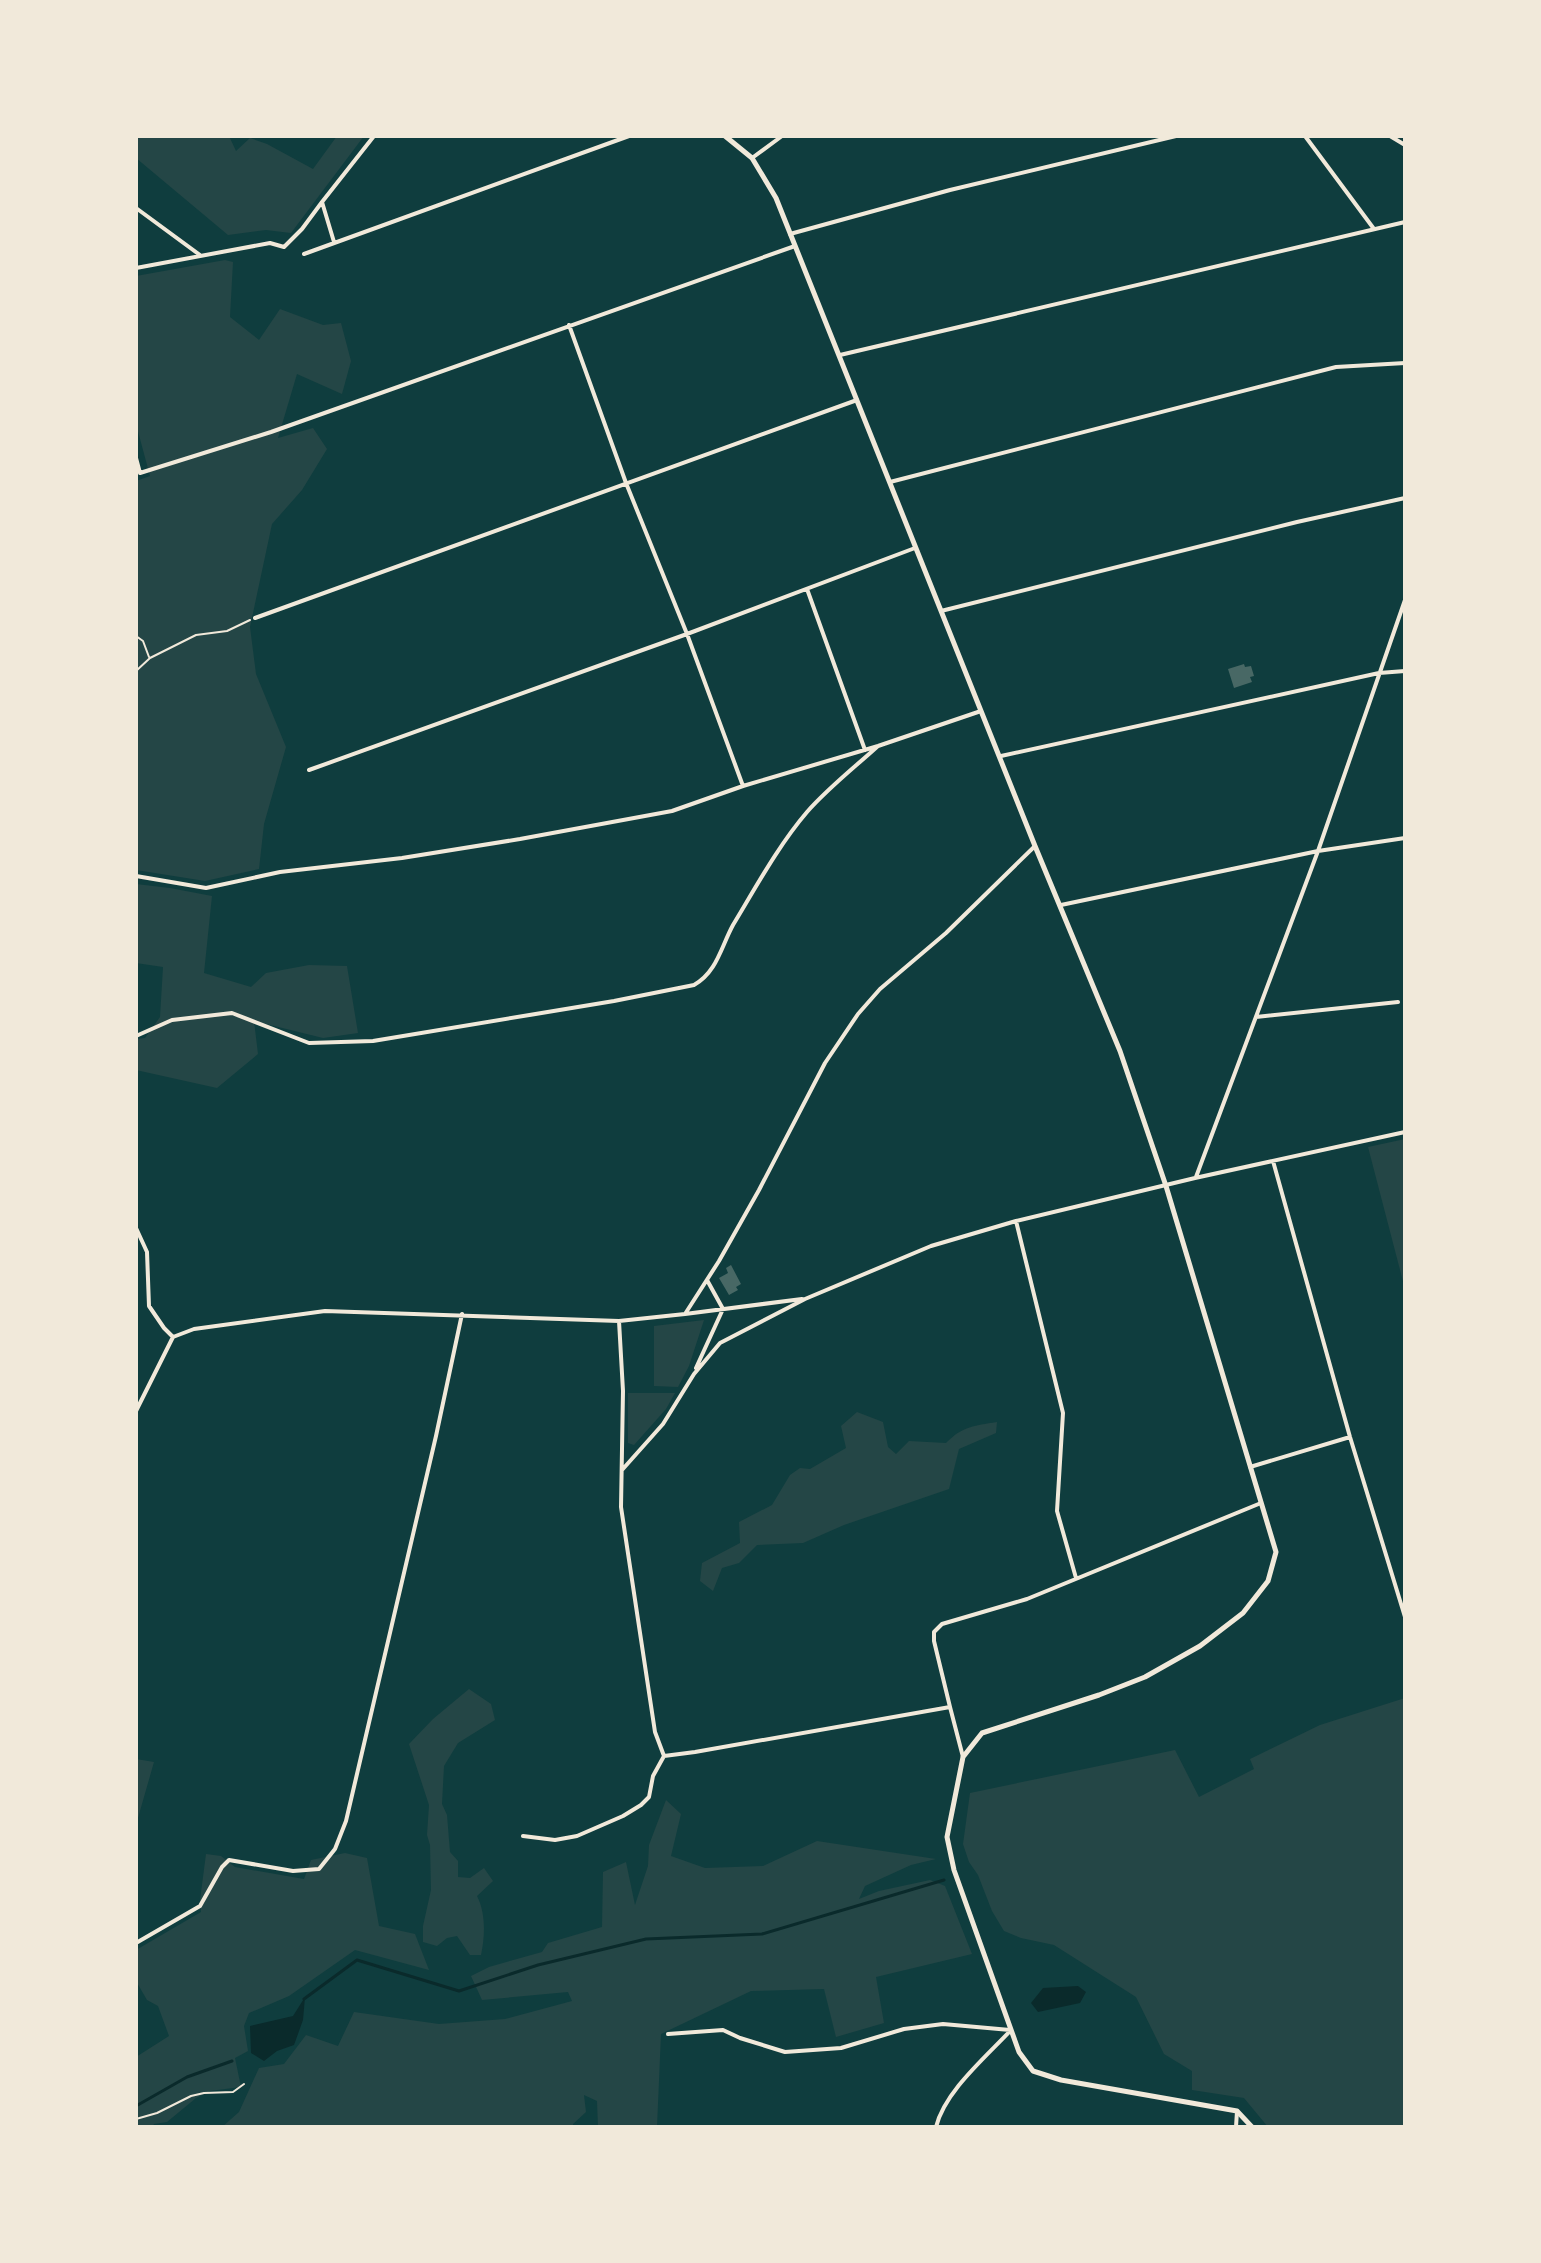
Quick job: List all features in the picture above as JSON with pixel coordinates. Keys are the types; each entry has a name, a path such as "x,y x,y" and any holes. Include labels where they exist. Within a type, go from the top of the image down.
{"street":[{"path":"136,268 270,243 284,247 302,229 374,136"},
{"path":"304,254 629,136"},
{"path":"725,136 752,158 776,198 1120,1051 1166,1186 1276,1552 1268,1581 1243,1613 1200,1646 1145,1677 982,1733 963,1757"},
{"path":"752,158 782,136"},
{"path":"790,234 950,190 1176,136"},
{"path":"1305,136 1374,229"},
{"path":"1390,136 1405,145"},
{"path":"322,202 334,242"},
{"path":"136,208 200,255"},
{"path":"840,355 1405,222"},
{"path":"136,458 140,473 271,432 795,246"},
{"path":"569,325 626,483 687,634 743,786"},
{"path":"890,482 1336,367 1405,363"},
{"path":"255,618 857,400"},
{"path":"941,611 1405,498"},
{"path":"309,770 916,548"},
{"path":"807,589 865,750"},
{"path":"1195,1178 1318,851 1405,600"},
{"path":"1001,756 1379,673 1405,671"},
{"path":"136,876 206,888 280,872 402,858 657,814 981,711"},
{"path":"136,1036 172,1020 232,1013 309,1043 373,1041 694,985 711,971 731,929 775,855 807,812 878,746"},
{"path":"1061,905 1318,851 1405,838"},
{"path":"685,1314 759,1190 825,1063 858,1014 880,989 946,933 1035,846"},
{"path":"1256,1017 1398,1002"},
{"path":"694,1374 720,1343 805,1299 931,1246 1016,1221 1405,1132"},
{"path":"1273,1161 1350,1437 1405,1617"},
{"path":"1016,1221 1063,1413 1057,1511 1076,1578"},
{"path":"136,1228 147,1252 149,1306 173,1337"},
{"path":"707,1280 723,1309"},
{"path":"136,1411 173,1337 194,1329 325,1311 619,1321 805,1299"},
{"path":"622,1470 663,1424 694,1374 723,1309"},
{"path":"136,1943 200,1906 229,1860 293,1871 319,1869 335,1849 346,1821 462,1314"},
{"path":"523,1836 555,1840 577,1836 623,1816 649,1797 653,1776 664,1756 655,1732 621,1507 623,1391 619,1321"},
{"path":"1250,1467 1350,1437"},
{"path":"1252,2127 1237,2111 1061,2080 1033,2071 1019,2052 954,1870 947,1837 963,1757 934,1632 942,1624 1027,1599 1261,1503"},
{"path":"664,1756 950,1707"},
{"path":"668,2034 723,2030 785,2052 841,2048 904,2029 943,2024 1011,2030"},
{"path":"936,2127 940,2113 960,2085 1011,2030"},
{"path":"1236,2127 1237,2111"}],"path":[{"path":"136,671 150,658 196,635 227,631 255,618"},
{"path":"136,636 143,641 150,658"},
{"path":"136,2119 157,2113 191,2096 233,2092 244,2084"}],"shaded area":[{"path":"136,136 229,136 236,151 250,138 313,169 337,136 364,136 291,233 266,230 228,235 136,158"},
{"path":"225,260 233,262 230,317 259,340 280,309 323,325 341,323 351,361 342,394 297,374 278,438 313,428 327,449 302,490 272,524 250,627 256,674 286,747 264,824 259,869 205,881 136,870 136,481 150,476 136,424 136,276"},
{"path":"136,884 212,896 204,973 251,987 266,973 309,965 347,966 358,1033 323,1038 254,1021 258,1054 217,1088 136,1070 136,1039 145,1038 160,1017 163,967 136,963"},
{"path":"1405,1139 1405,1289 1368,1147"},
{"path":"704,1320 689,1366 678,1387 654,1386 654,1326"},
{"path":"628,1393 675,1393 666,1409 634,1445 628,1443"},
{"path":"857,1412 883,1422 888,1447 896,1454 909,1441 946,1443 963,1430 975,1426 997,1422 996,1433 959,1449 949,1489 844,1525 803,1543 757,1545 739,1563 722,1568 713,1591 700,1581 702,1563 740,1543 739,1522 772,1505 790,1475 800,1468 810,1469 846,1448 841,1426"},
{"path":"469,1689 491,1704 495,1720 458,1743 444,1766 442,1804 447,1815 450,1852 458,1861 458,1877 470,1878 484,1868 493,1881 477,1896 484,1925 481,1955 470,1955 457,1936 447,1938 437,1946 423,1942 423,1926 431,1890 427,1835 429,1805 409,1744"},
{"path":"1405,1698 1403,2127 1268,2127 1244,2098 1192,2090 1192,2071 1164,2054 1136,1997 1054,1945 1004,1931 969,1862 963,1844 970,1793 1175,1750 1199,1797 1254,1769 1250,1759 1320,1725"},
{"path":"136,1759 154,1762 136,1825"},
{"path":"666,1800 681,1814 671,1856 705,1868 763,1866 817,1841 936,1859 911,1865 865,1886 859,1899 879,1891 930,1880 945,1886 972,1954 876,1977 884,2023 836,2037 824,1989 751,1991 661,2034 657,2127 598,2127 597,2101 584,2095 586,2112 573,2127 222,2127 239,2112 259,2068 284,2064 306,2035 338,2046 354,2012 439,2024 505,2019 572,2001 568,1992 482,2000 471,1976 489,1967 542,1952 548,1943 602,1927 603,1872 626,1862 635,1905 648,1866 649,1845"},
{"path":"345,1853 367,1858 379,1926 415,1934 429,1970 355,1950 289,1996 249,2013 244,2026 248,2051 235,2058 241,2087 210,2091 196,2098 167,2122 152,2127 136,2127 136,2057 169,2036 158,2006 147,2000 136,1981 136,1950 201,1912 206,1854 221,1856 235,1867 304,1879 311,1860"},
{"path":"1078,1986 1086,1992 1080,2003 1038,2012 1031,2003 1043,1988"},
{"path":"305,1997 303,2020 294,2045 277,2051 264,2061 251,2053 250,2026 293,2016"}],"building":[{"path":"1244,664 1245,667 1251,666 1252,682 1234,688 1228,669"},
{"path":"731,1265 741,1284 729,1295 719,1278 728,1273 726,1268"}],"waterway":[{"path":"304,1999 357,1960 459,1991 538,1965 646,1939 762,1934 944,1880"},
{"path":"136,2106 187,2077 232,2061"}]}
